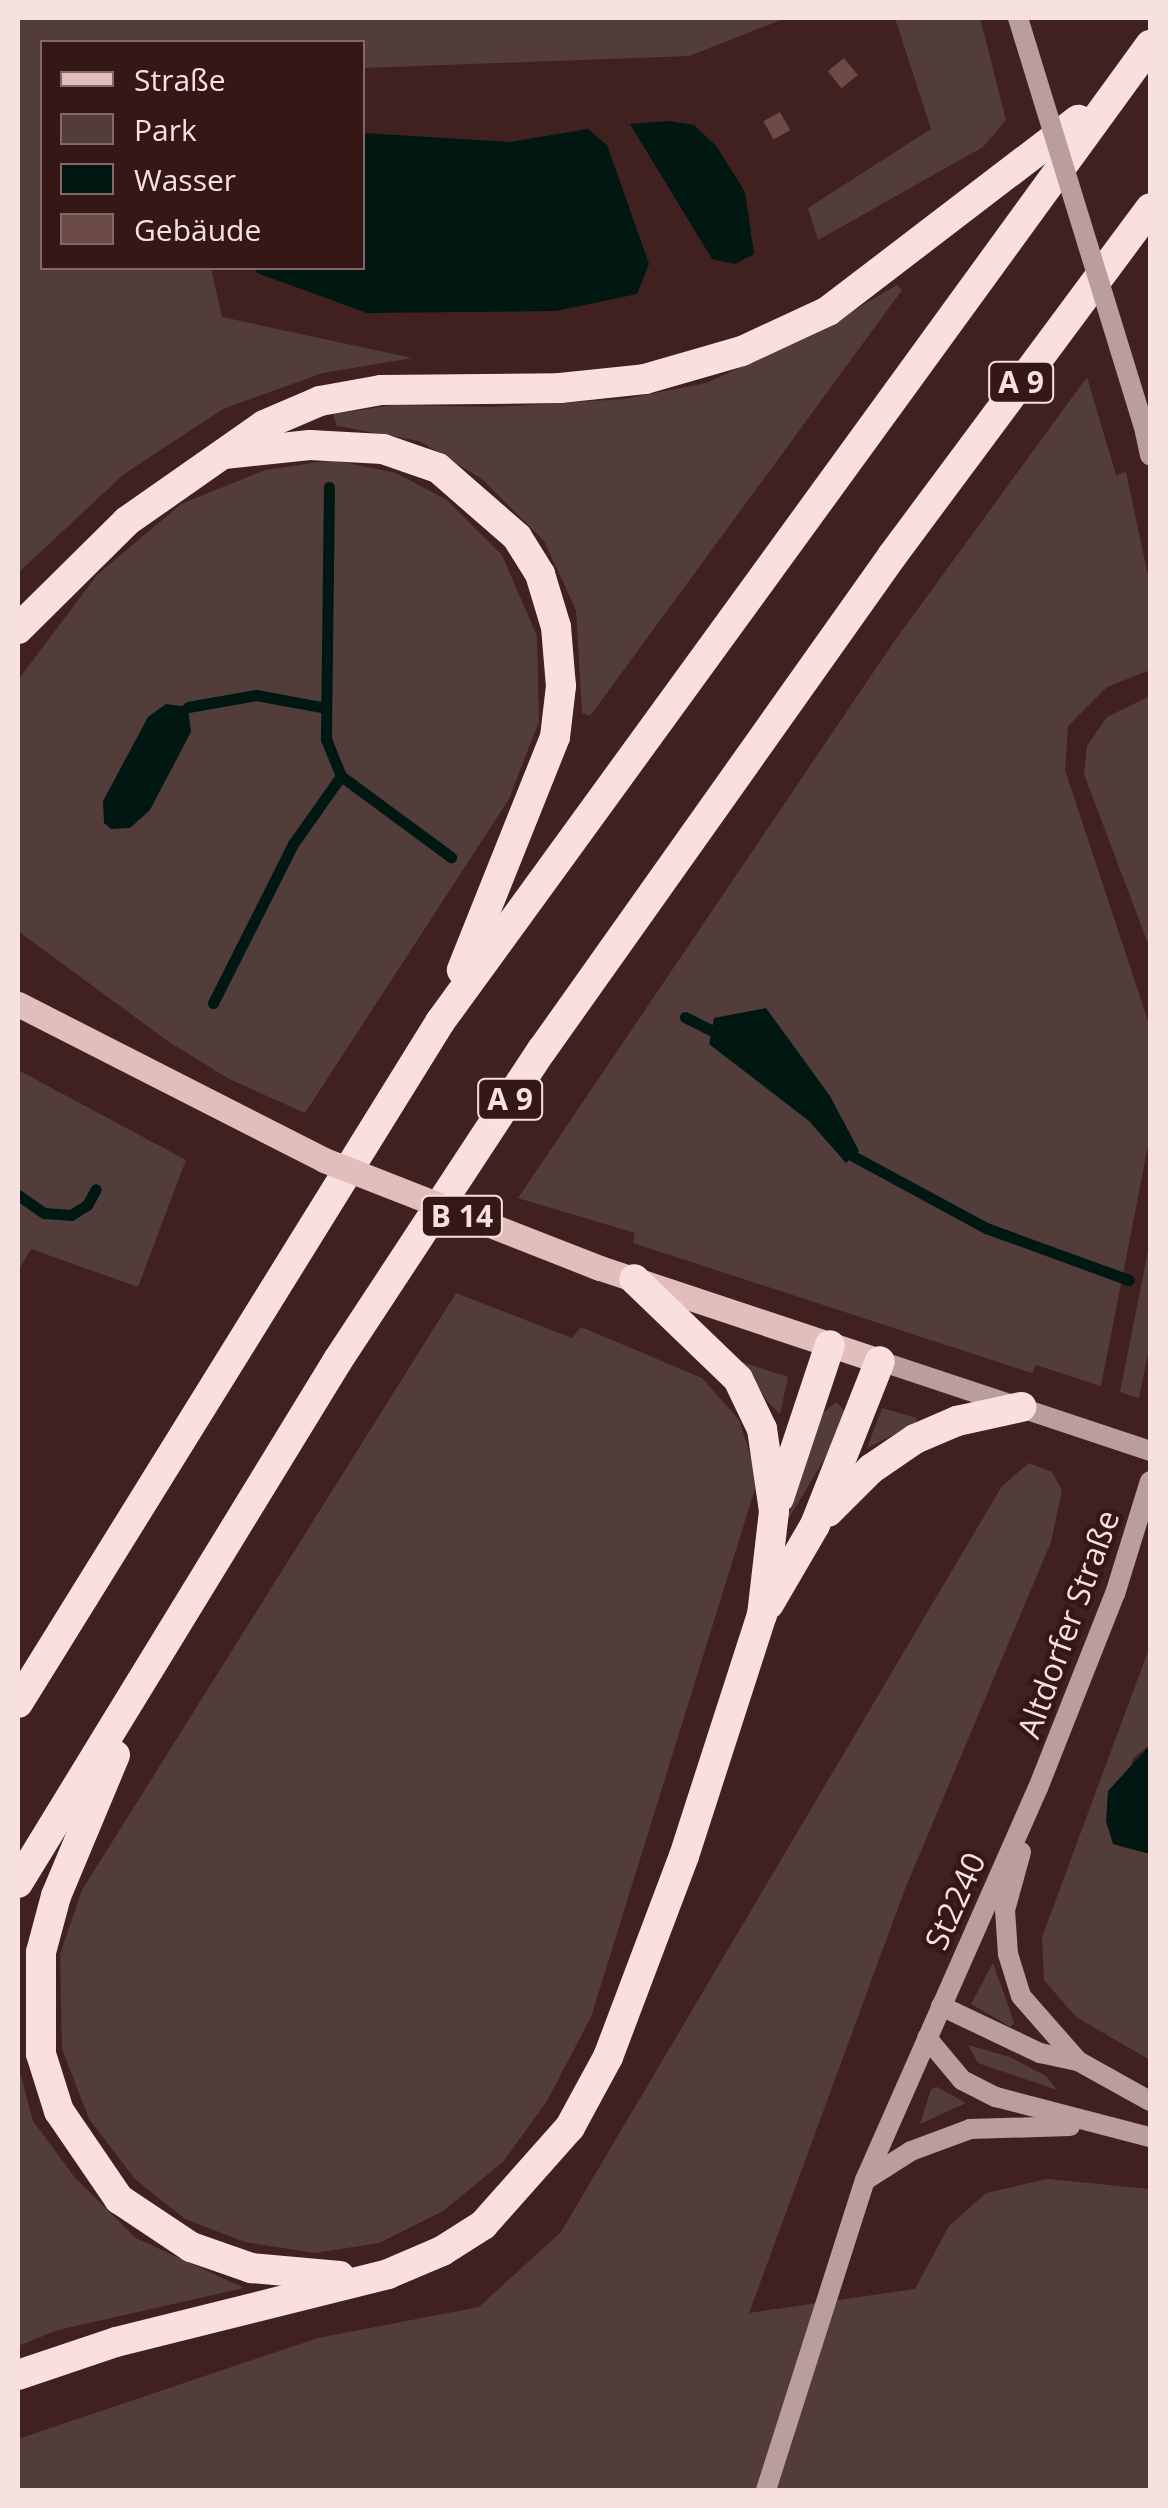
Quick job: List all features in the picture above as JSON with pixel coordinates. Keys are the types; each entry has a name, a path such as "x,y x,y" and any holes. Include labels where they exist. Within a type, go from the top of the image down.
{"highway":[{"path":"18,1704 440,1022 1150,46"},
{"path":"18,629 127,520 264,424 320,401 380,390 560,388 628,381 742,352 828,311 1112,94"},
{"name":"A 9","path":"18,1883 338,1360 542,1050 1150,208"},
{"path":"221,454 310,445 383,449 438,468 517,537 540,574 556,627 561,686 555,737 440,1022"},
{"path":"634,1279 738,1379 762,1428 774,1510"},
{"path":"18,2375 116,2342 388,2274 483,2224 570,2127 608,2057 684,1856 762,1616 774,1510 830,1344"},
{"path":"762,1616 815,1525 880,1361"},
{"path":"815,1525 871,1468 915,1439 957,1421 1021,1407"},
{"path":"156,1661 73,1850 41,1952 40,2054 59,2112 119,2199 191,2247 251,2268 388,2274"}],"main road":[{"path":"1018,18 1150,454"},
{"name":"B 14","path":"18,1004 218,1110 425,1202 600,1268 880,1361"},
{"path":"880,1361 1150,1451"},
{"name":"Altdorfer Straße","path":"1038,1788 1115,1594 1150,1481"},
{"path":"1038,1788 1005,1910 1008,1954 1021,1996 1078,2061"},
{"name":"St2240","path":"766,2490 865,2180 1038,1788"},
{"path":"941,2006 1040,2053 1078,2061 1150,2102"},
{"path":"927,2038 962,2080 996,2098 1150,2138"},
{"path":"865,2180 911,2151 970,2129 1103,2127"}],"green space":[{"path":"18,18 786,18 689,56 365,68 365,40 40,40 40,270 211,270 222,317 412,358 323,373 223,409 124,474 18,573"},
{"path":"895,18 980,18 1006,120 983,147 818,240 808,208 931,129"},
{"path":"897,285 902,290 590,716 582,713 576,610 544,541 482,479 419,441 337,426 333,414 394,405 495,407 624,399 706,383 808,337"},
{"path":"1087,377 1116,475 1126,472 1150,585 1150,670 1107,687 1068,726 1065,770 1150,1027 1150,1136 1101,1386 1036,1365 1032,1373 633,1243 635,1233 518,1198 893,643"},
{"path":"333,460 396,473 447,500 502,555 537,636 539,721 509,799 305,1113 229,1079 169,1042 18,931 18,680 97,575 181,504 265,470"},
{"path":"1150,696 1150,949 1084,774 1087,746 1107,717"},
{"path":"18,1070 186,1160 138,1287 31,1249 18,1271"},
{"path":"1150,1241 1150,1344 1139,1398 1120,1392"},
{"path":"456,1293 572,1338 581,1327 702,1378 739,1420 758,1479 591,2017 547,2101 503,2162 443,2211 379,2243 315,2253 245,2242 185,2219 135,2179 89,2119 62,2049 60,1954 82,1890"},
{"path":"742,1362 788,1377 780,1414 768,1402"},
{"path":"836,1402 844,1410 834,1443 786,1523 823,1413"},
{"path":"882,1408 917,1418 915,1424 867,1448"},
{"path":"1029,1463 1052,1472 1062,1490 1051,1542 905,1889 749,2313 915,2289 949,2226 986,2193 1047,2179 1150,2189 1150,2490 18,2490 18,2439 318,2338 479,2307 561,2232 1002,1486"},
{"path":"1150,1646 1150,1745 1133,1758 1113,1844 1150,1854 1150,2060 1076,2017 1044,1980 1042,1937"},
{"path":"993,1963 1014,2022 1011,2027 971,2004"},
{"path":"968,2045 1010,2057 1046,2076 1057,2090 978,2063"},
{"path":"18,2065 33,2121 76,2179 136,2238 244,2288 58,2330 18,2346"},
{"path":"937,2087 966,2103 920,2124 931,2089"}],"water":[{"path":"668,121 694,125 717,147 745,192 754,254 735,264 712,259 630,124"},
{"path":"588,129 607,145 649,264 637,294 556,311 367,313 257,273 256,270 365,270 365,133 510,142"},
{"path":"166,704 188,707 191,732 150,810 130,828 111,829 104,823 103,801 148,717"},
{"path":"766,1008 830,1096 859,1151 846,1163 809,1121 709,1044 714,1018"},
{"path":"1150,1745 1150,1854 1113,1844 1106,1821 1108,1791"}],"building":[{"path":"844,58 858,75 842,88 828,71"},
{"path":"780,112 790,130 774,140 763,121"}],"waterway":[{"path":"329,487 326,739 341,776 451,857"},
{"path":"188,707 256,695 326,708"},
{"path":"213,1003 293,844 341,776"},
{"path":"685,1017 711,1030"},
{"path":"853,1156 986,1228 1129,1280"},
{"path":"18,1195 44,1213 71,1215 87,1205 96,1189"}]}
